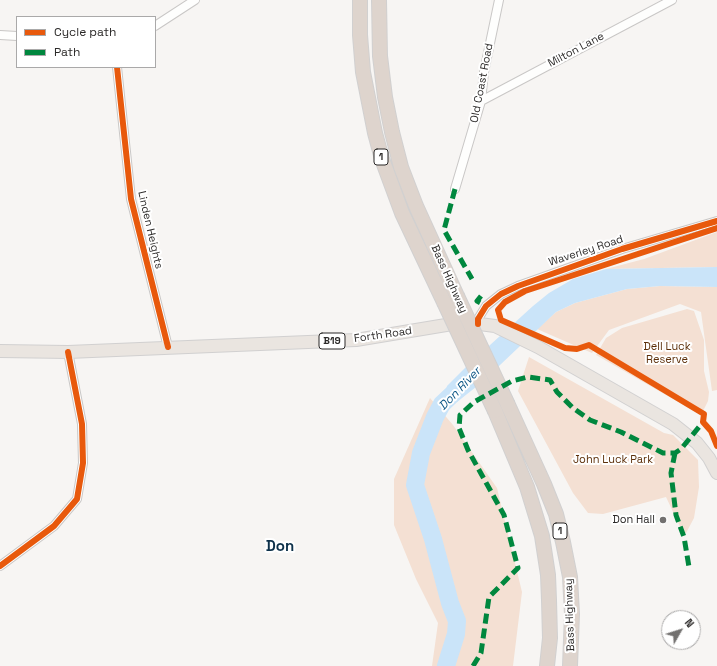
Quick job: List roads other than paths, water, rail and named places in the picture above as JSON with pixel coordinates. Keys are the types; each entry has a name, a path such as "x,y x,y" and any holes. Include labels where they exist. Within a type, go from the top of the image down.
{"highway":[{"name":"Bass Highway","path":"360,0 360,35 364,72 375,133 382,159 402,213 444,302 544,484 556,514 570,577 572,614 570,666"},
{"name":"Bass Highway","path":"378,0 380,56 385,97 401,167 416,206 457,296 501,408 542,536 548,575 549,600 550,638 547,666"}],"main road":[{"name":"Forth Road","path":"0,351 68,352 356,340 464,322 495,326 538,347 685,432 702,449 717,473"}],"street":[{"path":"156,25 194,0"},
{"name":"Old Coast Road","path":"455,189 481,101 485,64 499,0"},
{"name":"Milton Lane","path":"481,101 672,0"},
{"path":"0,35 16,36"},
{"name":"Linden Heights","path":"117,68 131,199 168,347"},
{"name":"Waverley Road","path":"478,324 478,318 486,306 501,294 518,286 622,249 717,221"},
{"path":"0,566 54,526 77,499 83,463 82,424 68,352"}],"water":[{"path":"717,267 717,287 660,286 627,289 575,303 556,312 481,383 457,402 443,404 447,386 468,365 533,306 549,293 573,279 606,269"}],"waterway":[{"name":"Don River","path":"446,666 456,634 457,621 450,603 433,539 415,485 421,453 435,417 442,404 459,388"}],"place":[{"name":"Don Hall","path":"663,520"}],"district":[{"name":"Don","path":"280,547"}],"park label":[{"name":"Dell Luck Reserve","path":"667,353"},
{"name":"John Luck Park","path":"613,460"}]}
